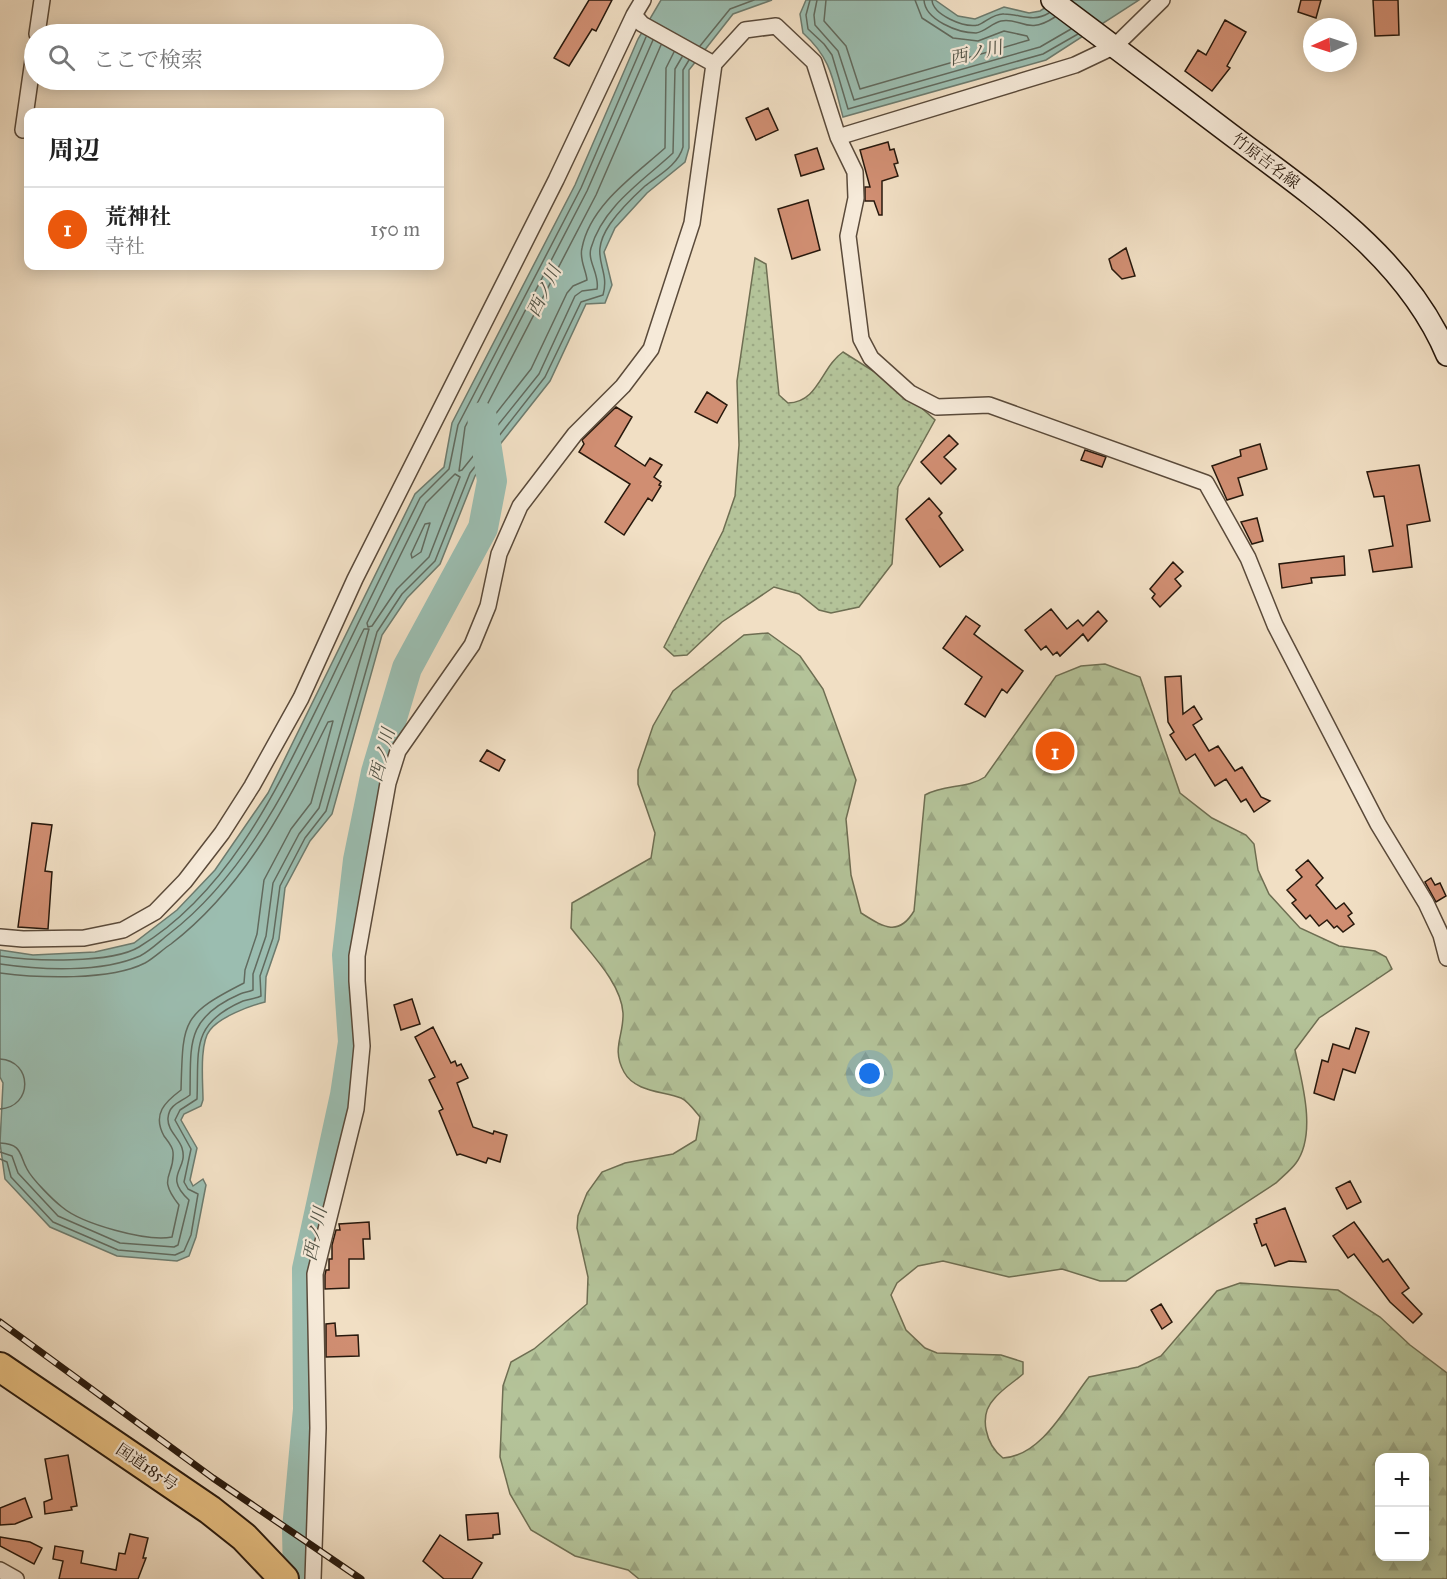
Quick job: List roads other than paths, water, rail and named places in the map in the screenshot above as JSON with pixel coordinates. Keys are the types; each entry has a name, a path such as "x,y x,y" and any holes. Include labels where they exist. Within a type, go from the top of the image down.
{"highway":[{"name":"国道185号","path":"0,1367 210,1510 244,1537 284,1579"}],"main road":[{"name":"竹原吉名線","path":"1052,0 1305,190 1365,240 1399,277 1447,355"}],"street":[{"path":"38,24 42,0"},
{"path":"0,936 23,939 84,938 123,930 154,912 185,881 222,833 252,786 301,698 355,579 638,19 643,0"},
{"path":"838,137 1075,65 1110,43 1162,0"},
{"path":"638,19 699,58 714,64"},
{"path":"313,1579 318,1428 315,1274 356,1109 362,1046 357,956 388,783 398,751 472,645 488,606 499,554 520,506 575,435 623,386 651,349 692,223 714,64 745,30 776,26 814,62 838,137 855,172 856,198 848,236 861,339 871,358 910,393 937,407 989,405 1206,483 1248,558 1275,625 1378,824 1426,903 1441,935 1447,958"},
{"path":"26,108 29,90"},
{"path":"23,130 24,123"},
{"path":"0,1570 16,1579"}],"water":[{"path":"661,0 772,0 733,14 689,70 689,148 685,162 647,193 615,228 604,252 612,285 605,303 586,304 550,381 475,476 440,564 407,598 382,635 332,814 310,841 285,888 279,939 266,977 265,1002 228,1016 210,1030 204,1044 203,1100 201,1106 184,1114 181,1120 197,1148 190,1180 193,1186 203,1179 206,1185 196,1237 189,1256 177,1261 117,1256 50,1227 5,1179 0,1143 3,1083 0,1077 0,950 33,955 95,952 134,943 177,910 215,870 268,793 415,494 444,467 452,423 575,185 638,39"},
{"path":"806,0 935,0 958,16 975,19 1004,7 1029,13 1040,11 1057,0 1139,0 1046,60 843,117 834,81 826,62 803,33 800,14"}],"waterway":[{"name":"西ノ川","path":"298,1579 297,1529 308,1409 307,1269 345,1095 353,1042 347,955 358,860 376,772 407,668 483,528 492,481 482,417"}],"railway":[{"path":"0,1322 213,1478 361,1579"}],"place":[{"name":"荒神社","path":"1055,751"}]}
